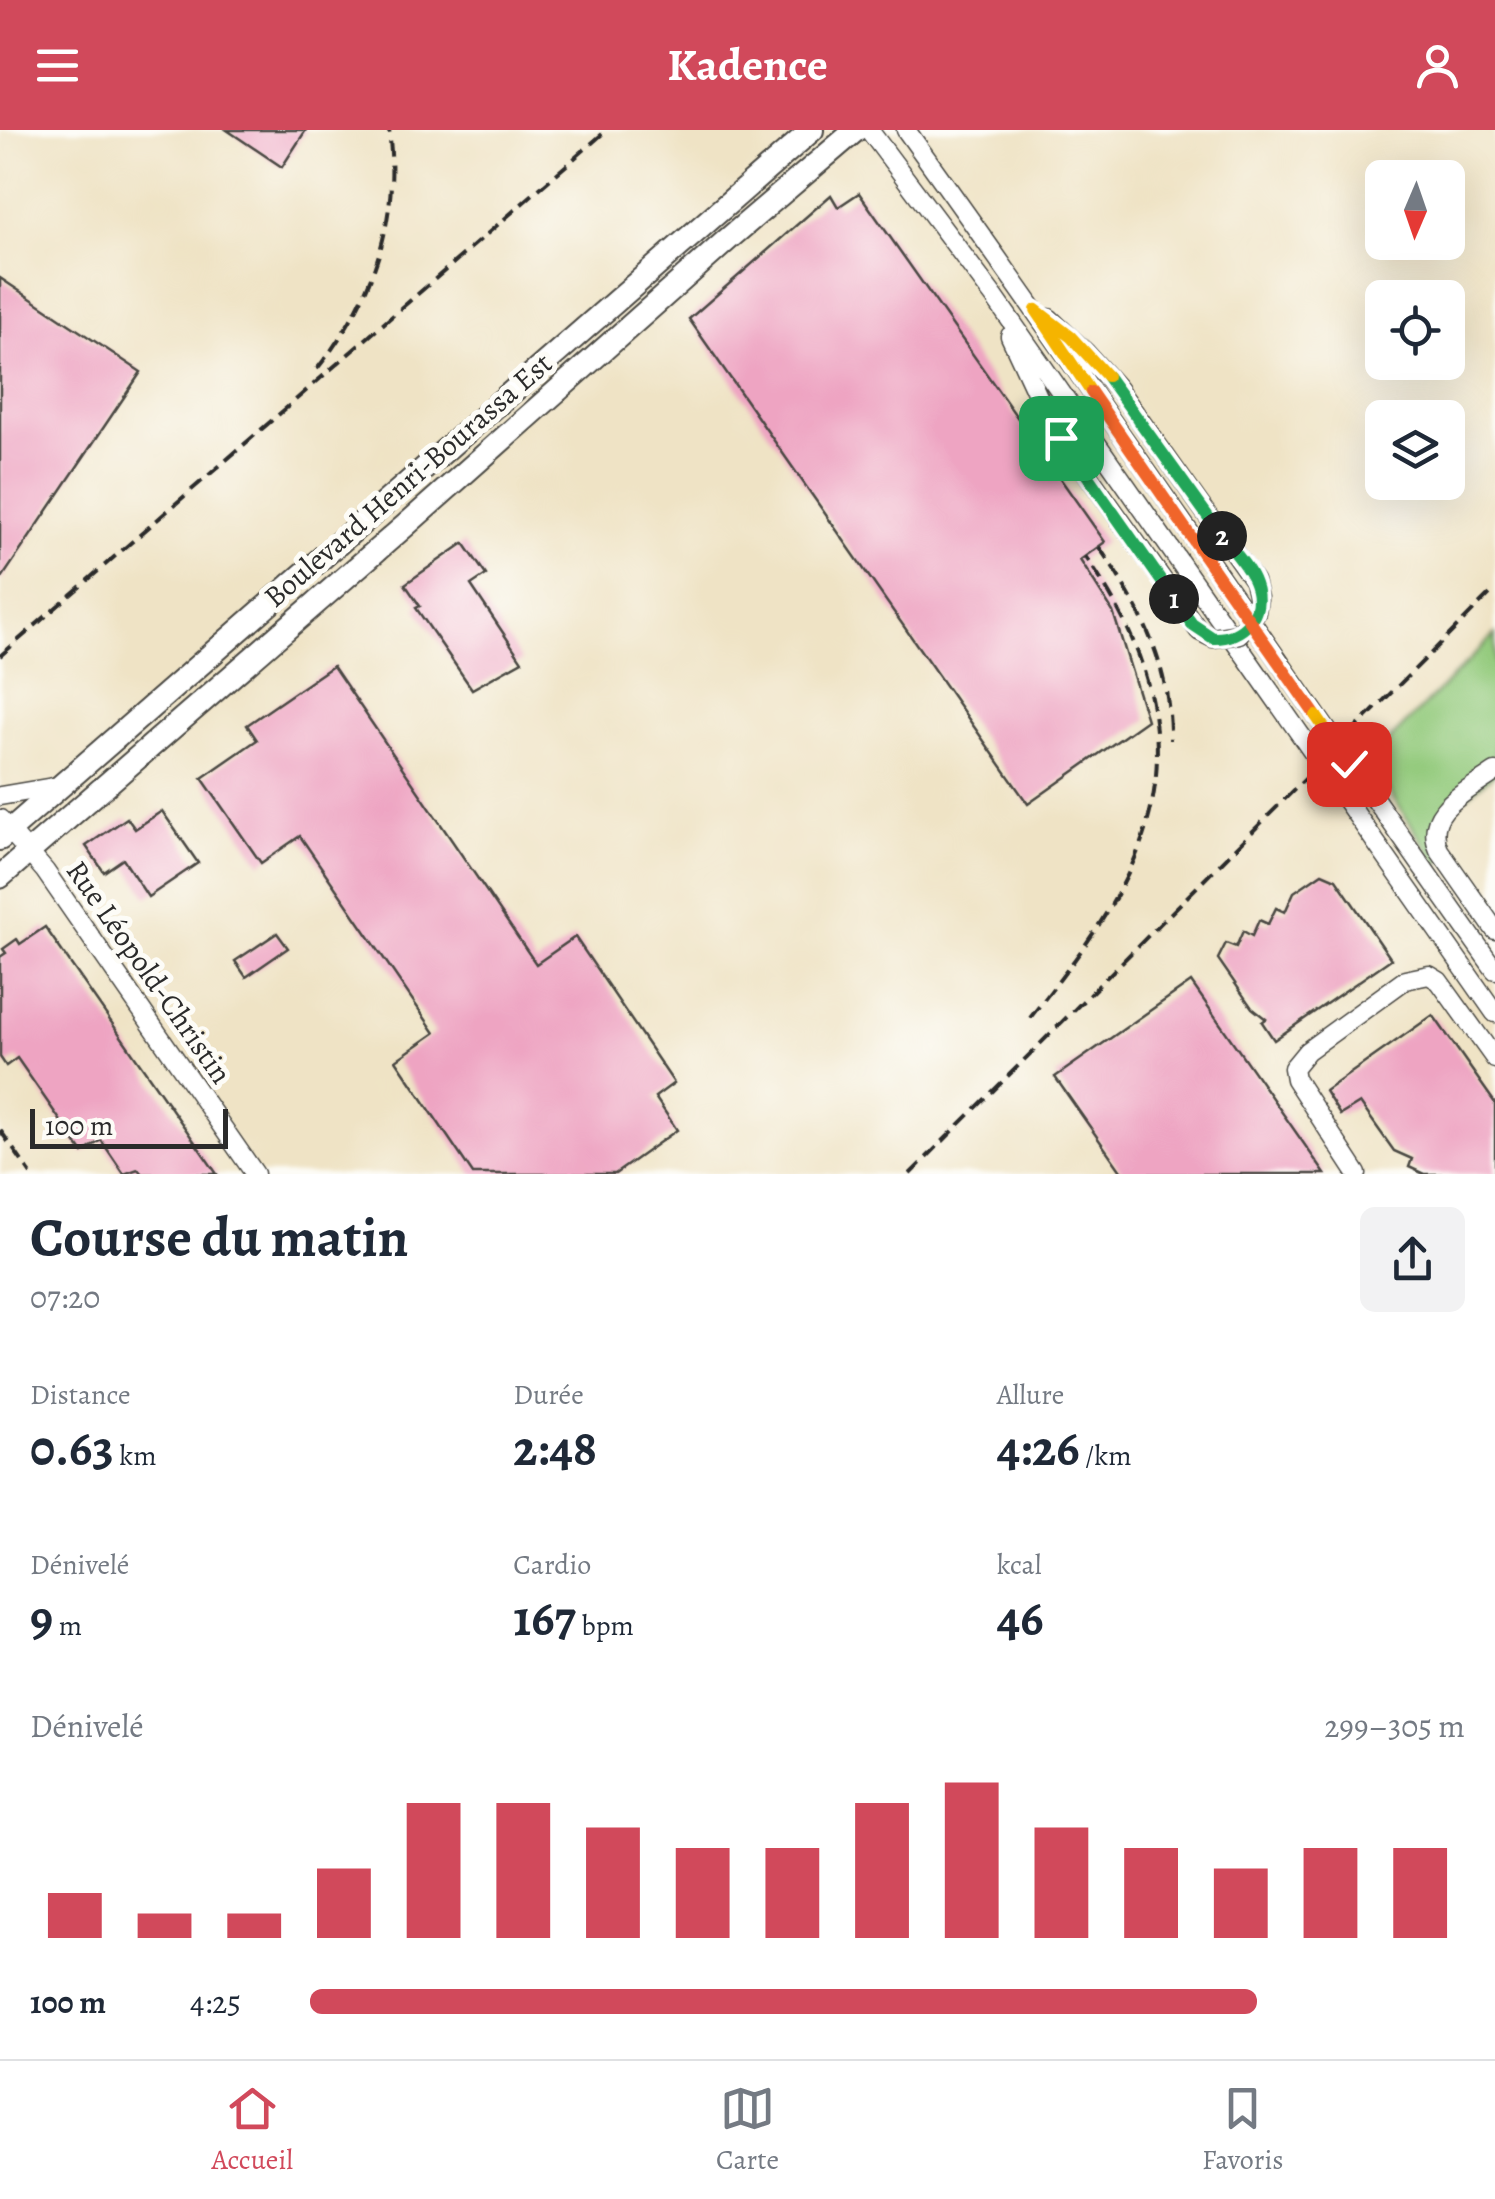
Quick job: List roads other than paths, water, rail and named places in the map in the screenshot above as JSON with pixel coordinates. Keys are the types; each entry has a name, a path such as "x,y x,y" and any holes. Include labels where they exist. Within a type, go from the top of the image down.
{"main road":[{"name":"Boulevard Henri-Bourassa Est","path":"0,877 11,838 60,786 812,130"},
{"name":"Boulevard Henri-Bourassa Est","path":"11,838 406,526 726,240 856,130"}],"street":[{"path":"870,130 995,298 1495,1013"},
{"path":"906,130 1036,310 1495,970"},
{"path":"995,298 1049,420 1199,631 1213,638 1239,634 1256,612 1254,581 1118,389 1086,352 1036,310"},
{"path":"1495,772 1446,806 1434,824 1439,850 1495,930"},
{"path":"0,796 60,786"},
{"name":"Rue Léopold-Christin","path":"11,838 255,1174"},
{"path":"1356,1174 1295,1078 1293,1068 1307,1051 1405,980 1429,975 1446,990 1495,1059"}],"railway":[{"path":"317,369 353,315 378,257 390,195 389,130"},
{"path":"0,656 607,130"},
{"path":"1099,547 1128,592 1159,662 1170,740"},
{"path":"1030,1018 1086,944 1122,886 1147,824 1155,783 1157,744 1142,666 1128,629 1085,556"},
{"path":"910,1174 1495,589"},
{"path":"0,1130 31,1174"}]}
